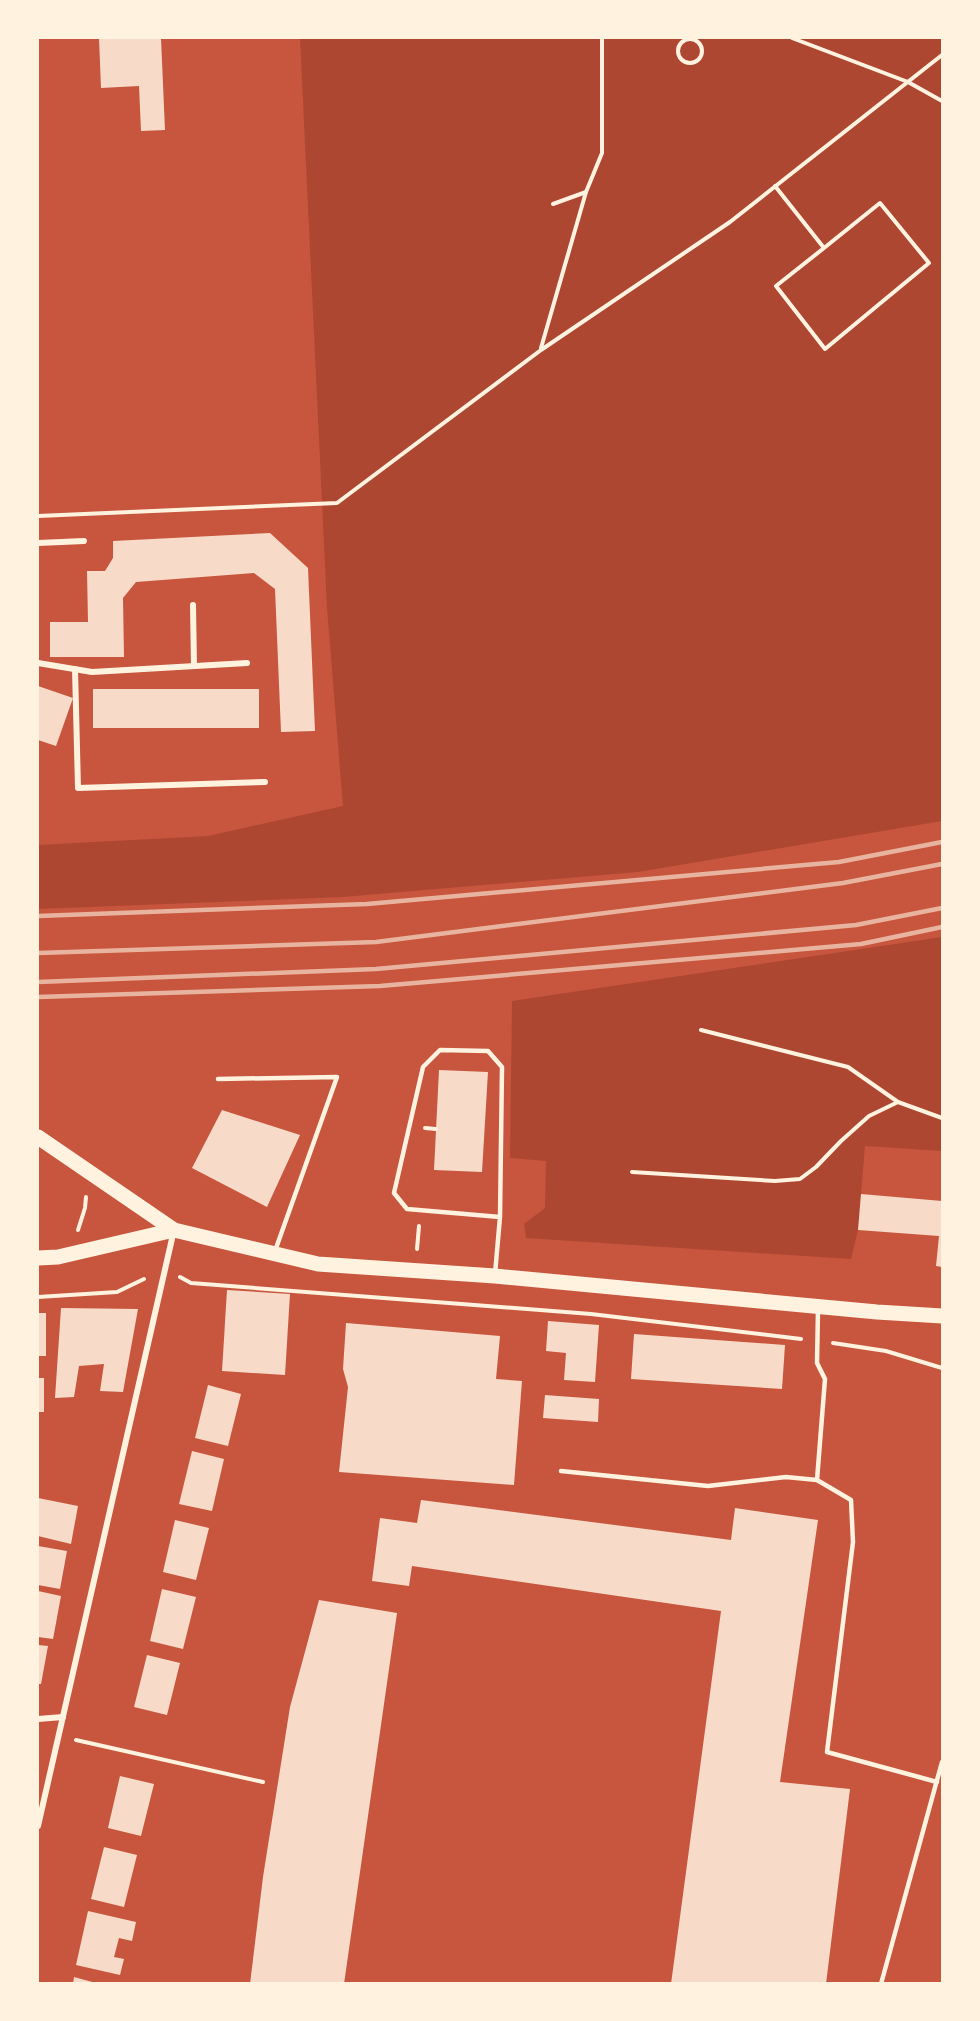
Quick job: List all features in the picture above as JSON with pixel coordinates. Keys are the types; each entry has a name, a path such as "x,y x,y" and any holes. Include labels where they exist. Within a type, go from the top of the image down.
{"main road":[{"path":"38,1137 174,1230 318,1264 495,1276 942,1316"},
{"path":"38,1258 58,1257 174,1230"}],"street":[{"path":"38,543 84,541"},
{"path":"194,605 194,666"},
{"path":"38,663 92,672 247,663"},
{"path":"75,669 78,789 265,782"},
{"path":"38,1826 174,1230"},
{"path":"38,1719 63,1718"}],"lane":[{"path":"495,1276 500,1217 502,1067 488,1051 440,1050 423,1066 394,1193 407,1209 500,1217"},
{"path":"218,1079 337,1077 274,1254"},
{"path":"818,1306 817,1364 825,1379 818,1479"},
{"path":"561,1471 708,1486 786,1477 818,1479 850,1500 853,1542 827,1752 937,1782"},
{"path":"880,1983 942,1762"}],"path":[{"path":"541,350 586,192 602,153 602,38"},
{"path":"695,38 701,45 701,56 696,62 688,63 679,56 678,48 683,40 695,38"},
{"path":"792,38 908,82 942,101"},
{"path":"38,516 337,503 541,350 730,222 942,55"},
{"path":"775,186 824,249"},
{"path":"554,204 586,192"},
{"path":"880,202 929,263 825,349 776,286 824,249 880,202"},
{"path":"701,1030 848,1067 898,1102 942,1118"},
{"path":"632,1172 775,1181 800,1179 816,1167 869,1116 898,1102"},
{"path":"85,1208 86,1200"},
{"path":"38,1298 117,1292 166,1269 191,1283 591,1314 817,1341 886,1350 942,1368"},
{"path":"58,1735 263,1782"}],"shaded area":[{"path":"300,38 942,38 942,821 638,872 343,897 38,909 38,845 208,836 343,806 327,608"},
{"path":"942,937 942,1151 865,1146 858,1230 851,1259 526,1238 524,1224 545,1208 546,1161 510,1158 512,1001"}],"building":[{"path":"99,38 161,38 165,130 141,131 139,86 101,88"},
{"path":"270,533 308,568 315,731 281,732 275,589 254,573 136,582 123,598 124,657 50,657 50,622 88,622 87,571 105,571 113,558 113,541"},
{"path":"38,686 73,698 56,746 38,740"},
{"path":"93,689 259,689 259,728 93,728"},
{"path":"439,1070 488,1072 482,1172 434,1170"},
{"path":"222,1110 300,1135 267,1207 192,1168"},
{"path":"861,1194 942,1201 942,1267 936,1266 939,1236 858,1230"},
{"path":"227,1290 290,1294 285,1375 222,1371"},
{"path":"61,1308 138,1309 123,1392 100,1391 104,1364 79,1366 74,1397 55,1398"},
{"path":"38,1313 46,1313 46,1356 38,1356"},
{"path":"548,1321 599,1325 595,1382 564,1380 566,1353 546,1351"},
{"path":"346,1323 500,1336 496,1379 522,1381 514,1485 339,1472 348,1387 343,1369"},
{"path":"634,1334 785,1345 782,1389 631,1379"},
{"path":"38,1378 44,1378 44,1412 38,1412"},
{"path":"208,1385 241,1394 228,1446 195,1438"},
{"path":"545,1395 599,1399 598,1422 543,1418"},
{"path":"192,1451 224,1459 212,1511 179,1504"},
{"path":"38,1498 78,1506 71,1544 38,1536"},
{"path":"421,1500 731,1540 735,1508 818,1520 780,1782 850,1789 826,1984 671,1984 721,1611 412,1566 409,1586 372,1581 380,1518 417,1523"},
{"path":"175,1520 209,1528 196,1580 163,1572"},
{"path":"38,1546 67,1551 60,1589 38,1585"},
{"path":"162,1589 196,1597 183,1649 150,1641"},
{"path":"38,1591 61,1596 53,1639 38,1637"},
{"path":"319,1600 397,1613 344,1984 250,1984 263,1877 290,1707"},
{"path":"38,1645 48,1646 41,1684 38,1684"},
{"path":"147,1655 180,1663 167,1715 134,1707"},
{"path":"120,1776 154,1784 141,1836 108,1828"},
{"path":"104,1847 137,1855 124,1907 91,1899"},
{"path":"88,1911 136,1922 132,1941 119,1938 114,1957 124,1959 120,1975 76,1965"},
{"path":"74,1977 96,1983 96,1984 73,1984"}],"railway":[{"path":"38,916 367,904 839,862 942,842"},
{"path":"38,953 376,942 843,883 942,864"},
{"path":"38,982 376,969 856,925 942,908"},
{"path":"38,997 380,986 861,944 942,927"}]}
